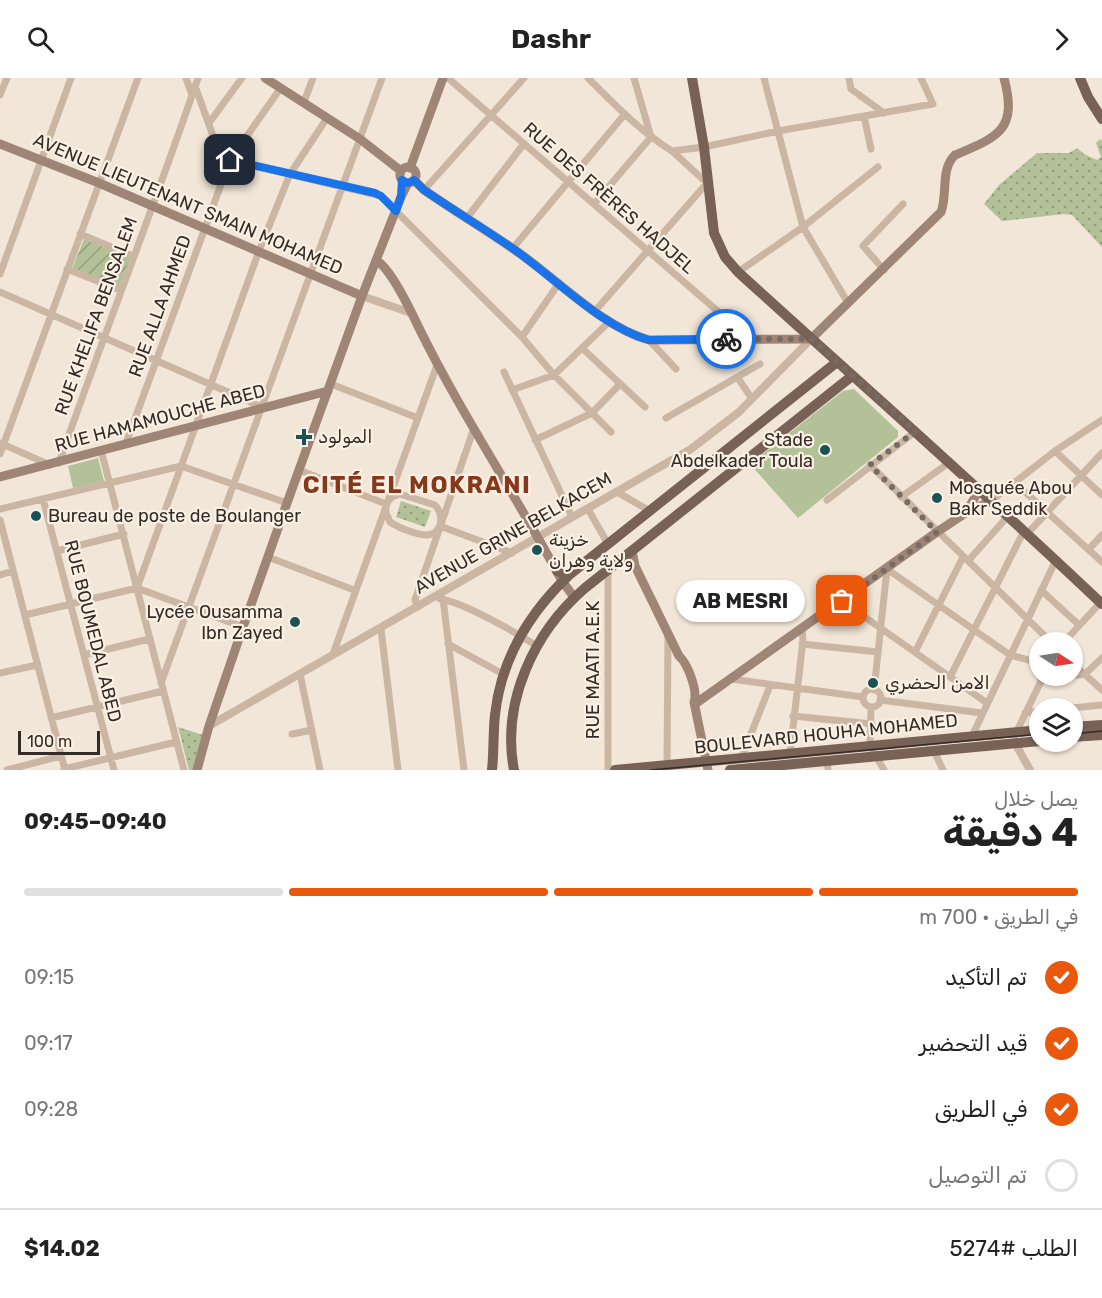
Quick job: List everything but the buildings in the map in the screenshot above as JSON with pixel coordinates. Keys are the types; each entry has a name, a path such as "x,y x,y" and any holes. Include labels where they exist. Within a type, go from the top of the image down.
{"main road":[{"path":"265,78 360,139 424,190 513,248 595,311 639,337 649,340 812,339 941,212 944,203 946,170 951,158 991,140 1000,131 1006,119 1008,92 1004,78"},
{"path":"197,770 209,726 286,503 362,296 396,211 443,78"},
{"path":"692,78 704,147 714,233 725,257 738,272 852,376 916,431 1100,599"},
{"path":"1080,78 1088,97 1102,118"},
{"name":"AVENUE LIEUTENANT SMAIN MOHAMED","path":"0,144 99,183 362,296"},
{"path":"376,261 387,271 437,365 574,597"},
{"path":"492,770 494,717 503,674 520,635 562,576 608,544 837,362"},
{"path":"514,770 512,746 517,696 527,666 537,646 559,613 574,597 852,376"},
{"name":"RUE HAMAMOUCHE ABED","path":"0,477 195,426 329,387"},
{"path":"967,512 979,490"},
{"path":"694,703 937,532 967,512 991,501"},
{"path":"654,507 672,518"},
{"path":"654,507 660,516 662,526"},
{"path":"629,554 679,656 684,661 695,693 694,703 707,766"},
{"path":"1083,726 1102,725"},
{"name":"BOULEVARD HOUHA MOHAMED","path":"615,770 707,766 741,759 790,754 873,750 934,751 1015,738 1029,734"},
{"path":"1083,736 1102,735"},
{"name":"BOULEVARD HOUHA MOHAMED","path":"730,770 827,765 873,750 972,736 1029,740"}],"street":[{"path":"0,95 7,78"},
{"path":"0,274 71,78"},
{"path":"0,454 138,78"},
{"path":"186,78 192,95"},
{"path":"209,123 242,78"},
{"path":"304,102 313,78"},
{"path":"162,687 382,78"},
{"name":"RUE DES FRÈRES HADJEL","path":"448,78 750,339"},
{"path":"424,190 524,78"},
{"path":"588,78 624,115 651,138 672,151 707,183 595,311"},
{"path":"634,78 651,138"},
{"path":"764,78 803,227 848,303"},
{"path":"849,78 851,89 884,113"},
{"path":"672,151 933,104 921,78"},
{"path":"197,82 219,155 230,160 381,196 522,337 554,375 611,432"},
{"name":"RUE KHELIFA BENSALEM","path":"54,464 153,206 197,82"},
{"name":"RUE ALLA AHMED","path":"126,443 230,160 280,89"},
{"path":"513,248 624,115"},
{"path":"864,116 871,149"},
{"path":"137,588 259,251 290,174 327,118"},
{"path":"594,204 651,138"},
{"path":"466,219 523,145"},
{"path":"738,272 803,227 878,167"},
{"path":"884,270 863,246 903,204"},
{"path":"80,234 133,256"},
{"path":"68,269 120,290"},
{"path":"522,337 559,283"},
{"path":"0,292 262,407"},
{"path":"362,296 411,313"},
{"path":"512,390 554,375 610,321"},
{"name":"AVENUE GRINE BELKACEM","path":"209,726 432,600 712,434 752,399 812,339"},
{"path":"649,340 676,369"},
{"path":"582,348 645,407"},
{"path":"666,418 760,364"},
{"path":"333,654 354,590 437,365"},
{"path":"504,372 572,517"},
{"path":"738,378 752,399"},
{"path":"535,440 592,413 620,384"},
{"path":"329,387 418,418"},
{"path":"991,501 1055,451 1101,422"},
{"path":"418,607 415,600 474,428"},
{"path":"827,500 916,431"},
{"path":"2,444 54,464"},
{"path":"101,450 184,770"},
{"path":"1055,451 1102,495"},
{"path":"950,677 994,587 1026,532 1048,512 1102,453"},
{"path":"901,497 950,462"},
{"path":"870,465 1041,632"},
{"path":"0,509 181,466 286,503"},
{"path":"299,471 386,504"},
{"path":"1014,482 1102,562"},
{"path":"617,492 654,507"},
{"path":"400,494 435,505 440,513 440,526 432,534 425,535 395,525 388,519 386,504 392,497 400,494"},
{"name":"RUE BOUMEDAL ABED","path":"43,499 114,770"},
{"path":"588,509 608,544"},
{"path":"915,652 966,559 1008,516"},
{"path":"0,520 65,770 176,742"},
{"path":"440,526 512,553"},
{"path":"57,551 124,534"},
{"path":"1089,549 1102,535"},
{"path":"268,557 354,590"},
{"path":"972,736 1056,560"},
{"path":"874,690 887,569 1010,655 1029,660"},
{"name":"RUE MAATI A.E.K","path":"608,570 608,770"},
{"path":"0,575 13,571"},
{"path":"25,615 137,588 243,627"},
{"path":"452,588 448,593 452,602"},
{"path":"1041,590 1079,625"},
{"path":"432,600 443,599 452,602 520,635 537,646"},
{"path":"443,599 464,770"},
{"path":"1073,632 1100,599"},
{"path":"842,601 987,704"},
{"path":"381,628 398,770"},
{"path":"790,754 802,629"},
{"path":"667,766 668,633"},
{"path":"84,655 149,639"},
{"path":"448,644 503,674"},
{"path":"802,644 878,652"},
{"path":"1102,658 1085,674 1102,690"},
{"path":"0,673 37,665"},
{"path":"300,674 320,770"},
{"path":"731,679 863,697"},
{"path":"741,759 770,686"},
{"path":"1026,769 1015,738 1024,713 1038,686"},
{"path":"51,718 162,687"},
{"path":"863,697 866,692 874,690"},
{"path":"863,697 866,705 871,707 878,705 880,700 878,692 874,690"},
{"path":"880,700 982,713"},
{"path":"1083,707 1102,705"},
{"path":"871,707 873,750 884,770"},
{"path":"1024,713 1029,712"},
{"path":"793,716 872,724"},
{"path":"292,735 312,730"},
{"path":"934,751 943,770"},
{"path":"8,770 61,756"}],"green space":[{"path":"1100,139 1102,141 1102,247 1072,215 1002,221 984,204 999,185 1037,153 1069,153 1077,148 1097,160 1101,157 1096,143"},
{"path":"84,239 131,257 119,287 72,269"},
{"name":"Stade Abdelkader Toula","path":"854,389 898,431 898,437 798,518 750,464 843,391"},
{"path":"98,458 104,481 73,488 68,466"},
{"path":"401,501 431,511 425,527 396,517"},
{"path":"178,727 203,735 194,770 189,770"}],"tram line":[{"path":"1083,733 1102,731"},
{"path":"651,770 1029,735"}],"way so far":[{"path":"726,339 812,339 916,431 870,465 937,532 842,601"}],"place":[{"name":"المولود","path":"304,437"},
{"name":"Stade Abdelkader Toula","path":"825,450"},
{"name":"Mosquée Abou Bakr Seddik","path":"937,498"},
{"name":"Bureau de poste de Boulanger","path":"36,516"},
{"name":"خزينة ولاية وهران","path":"537,550"},
{"name":"AB MESRI","path":"842,601"},
{"name":"Lycée Ousamma Ibn Zayed","path":"295,622"},
{"name":"الامن الحضري","path":"873,683"}],"district":[{"name":"CITÉ EL MOKRANI","path":"417,485"}],"route":[{"path":"230,160 375,193 396,211 401,196 402,180 408,183 414,180 424,190 466,219 513,248 595,311 639,337 649,340 726,339"}]}
